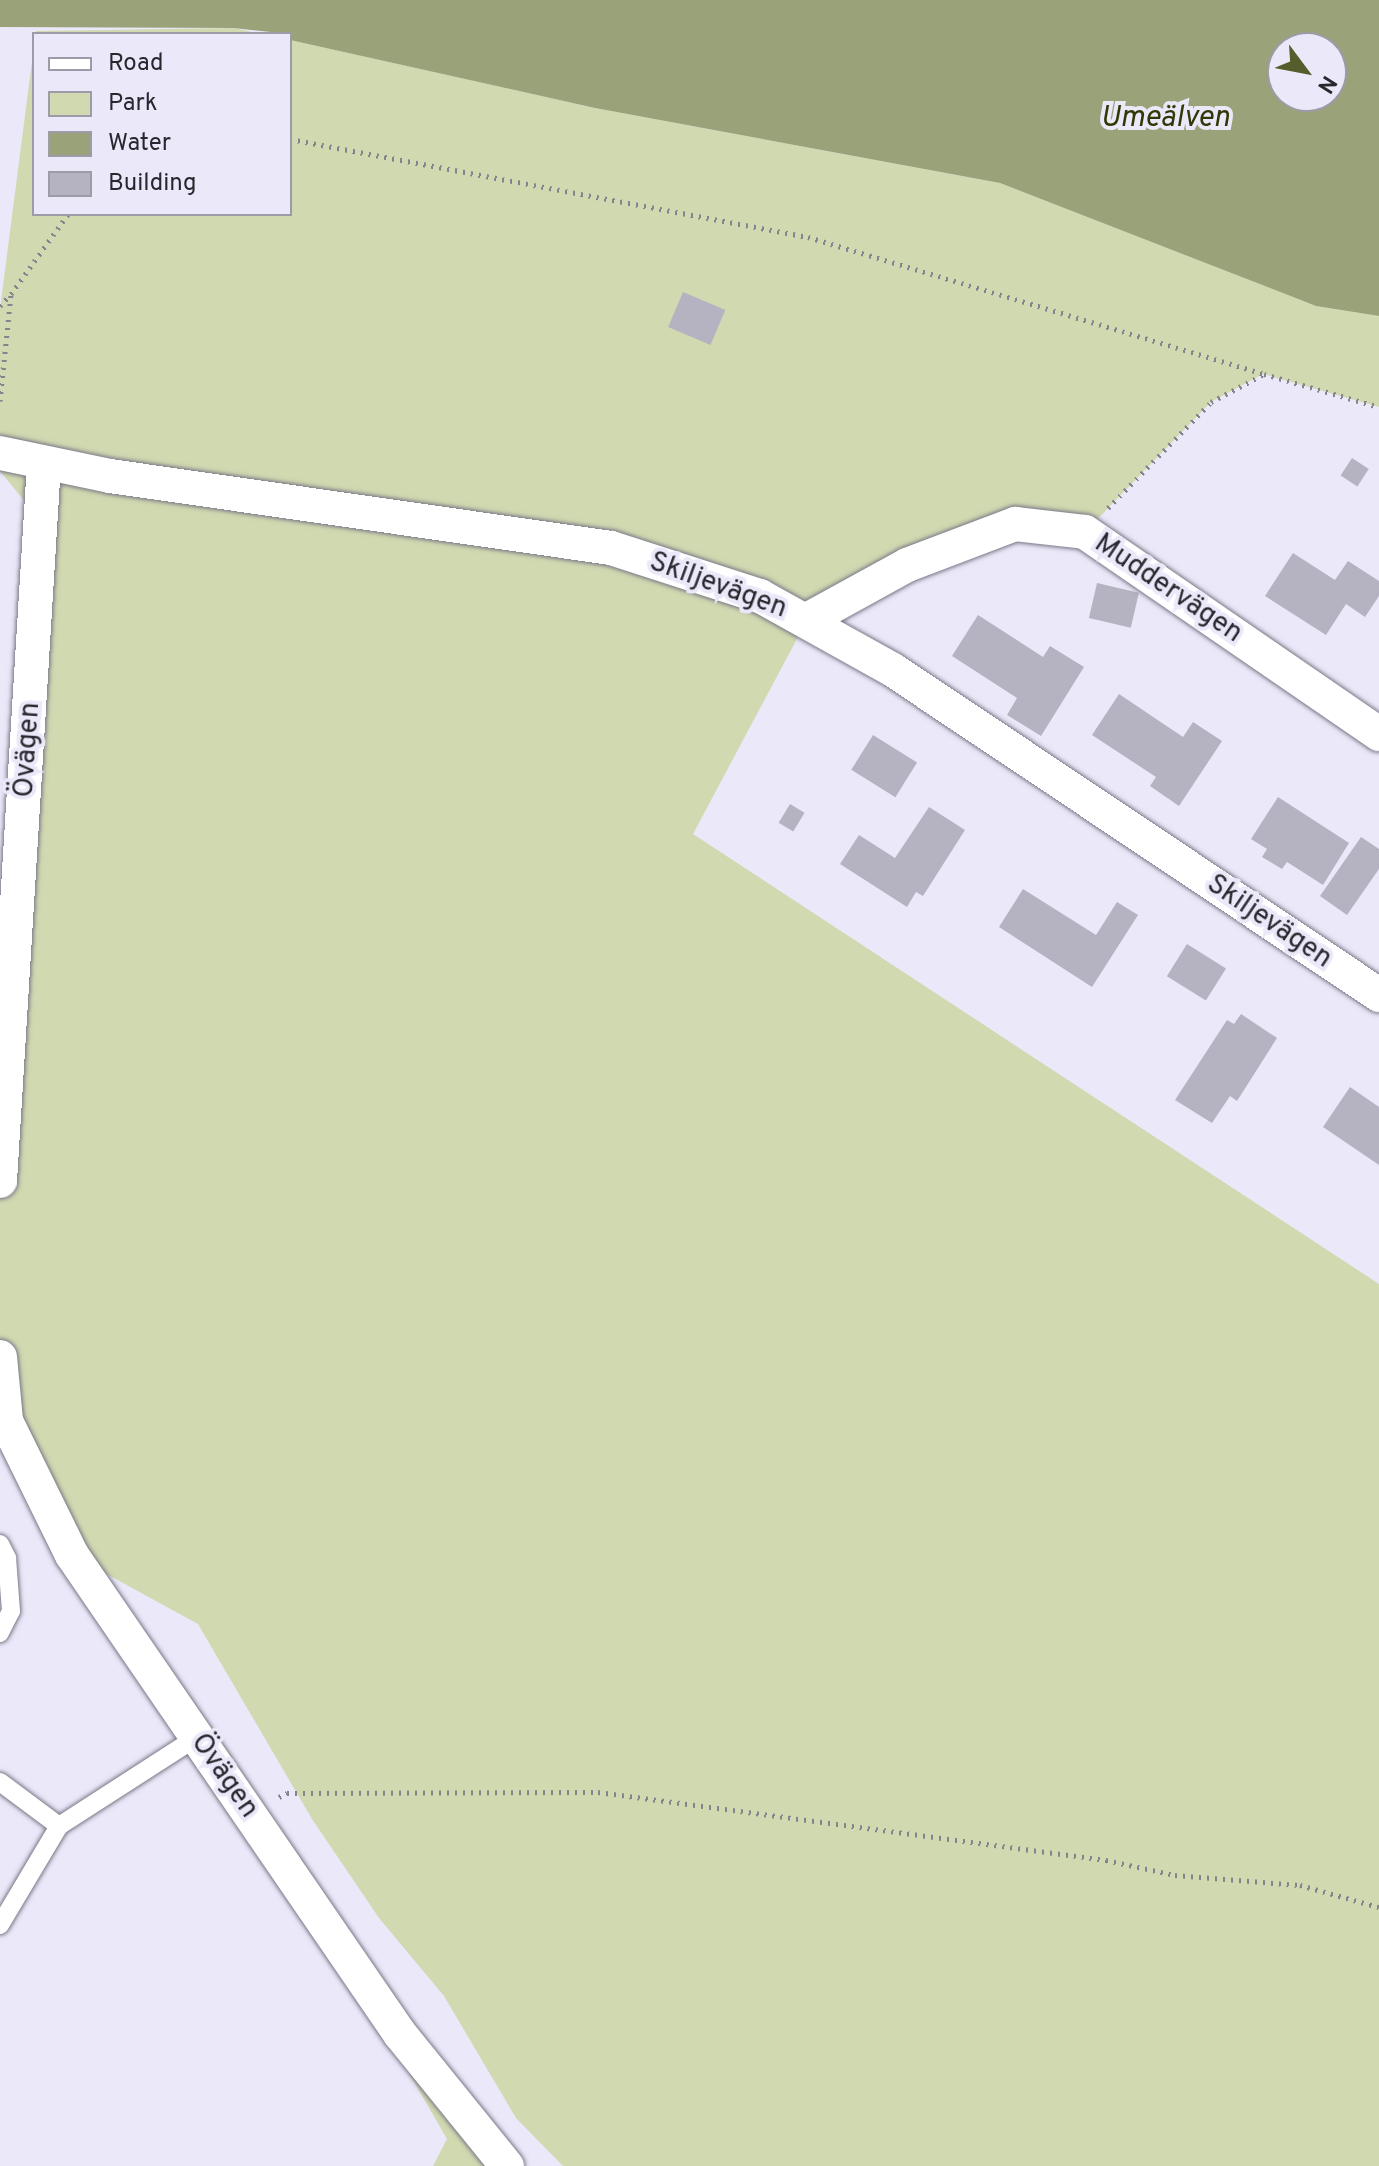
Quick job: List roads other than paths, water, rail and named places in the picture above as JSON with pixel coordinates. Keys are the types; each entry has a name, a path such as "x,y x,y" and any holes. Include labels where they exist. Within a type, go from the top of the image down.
{"street":[{"name":"Skiljevägen","path":"0,453 44,463 611,548 760,596 893,670 1379,995"},
{"name":"Övägen","path":"0,1181 44,463"},
{"name":"Muddervägen","path":"807,620 907,565 1015,524 1085,532 1379,734"},
{"name":"Övägen","path":"0,1357 6,1421 72,1555 400,2034 507,2166"}],"lane":[{"path":"0,1544 7,1558 11,1611 0,1633"},
{"path":"0,1925 59,1826 197,1737"},
{"path":"0,1782 59,1826"}],"water":[{"name":"Umeälven","path":"0,0 1379,0 1379,316 1316,306 1000,183 595,108 292,40 292,32 233,28 0,27"}]}
